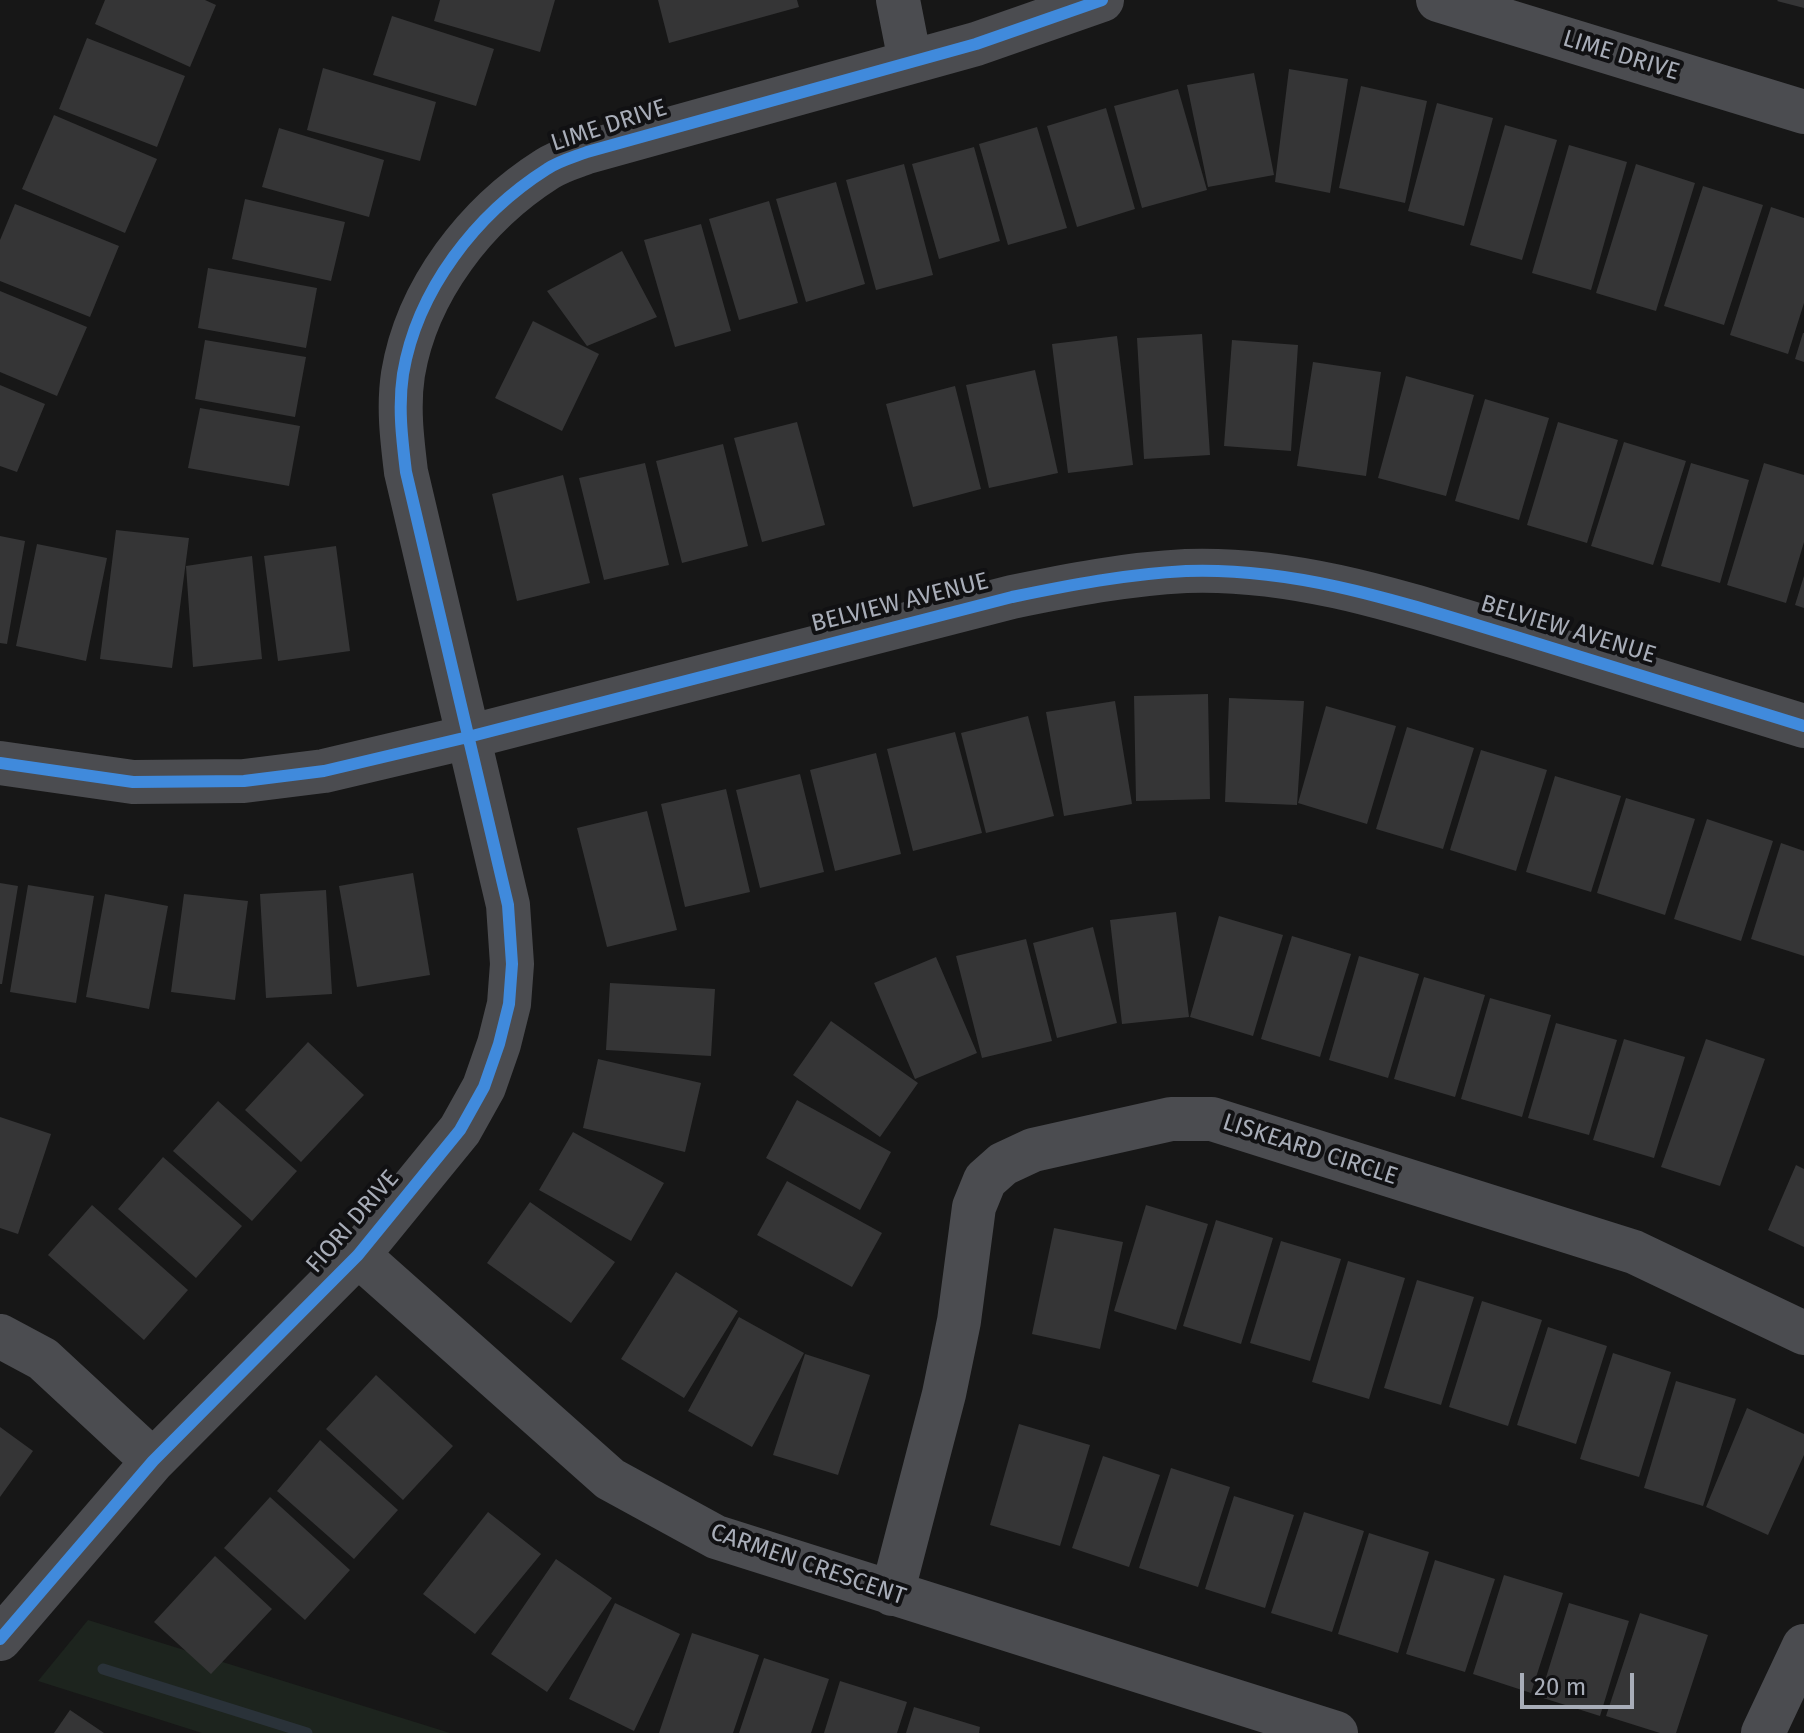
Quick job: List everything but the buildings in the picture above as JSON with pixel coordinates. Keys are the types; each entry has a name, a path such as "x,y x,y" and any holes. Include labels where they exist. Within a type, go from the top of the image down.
{"street":[{"path":"898,0 910,61"},
{"name":"LIME DRIVE","path":"468,737 406,472 400,419 404,373 418,321 439,280 468,237 549,167 587,152 976,44 1102,0"},
{"name":"LIME DRIVE","path":"1438,0 1804,112"},
{"name":"BELVIEW AVENUE","path":"0,763 133,782 244,781 324,771 1012,597 1101,578 1188,571 1331,584 1413,606 1804,726"},
{"name":"FIORI DRIVE","path":"0,1639 153,1461 358,1255 460,1130 484,1087 509,1004 512,964 508,905 468,737"},
{"name":"LISKEARD CIRCLE","path":"892,1594 944,1394 959,1321 974,1207 985,1180 1003,1164 1033,1150 1171,1119 1212,1119 1634,1252 1804,1333"},
{"name":"CARMEN CRESCENT","path":"358,1255 610,1479 716,1537 1336,1733"},
{"path":"0,1336 43,1359 153,1461"},
{"path":"1763,1733 1804,1646"}],"shaded area":[{"path":"88,1620 450,1733 202,1733 38,1681"}],"waterway":[{"path":"103,1669 307,1733"}],"cycle path":[{"path":"0,1639 153,1461 358,1255 460,1130 484,1087 499,1044 509,1004 512,964 508,905 406,472 401,423 403,374 410,343 421,313 454,257 474,231 521,187 567,159 976,44 1102,0"},
{"path":"0,763 133,782 244,781 324,771 1012,597 1120,577 1186,571 1270,575 1352,590 1804,726"}]}
